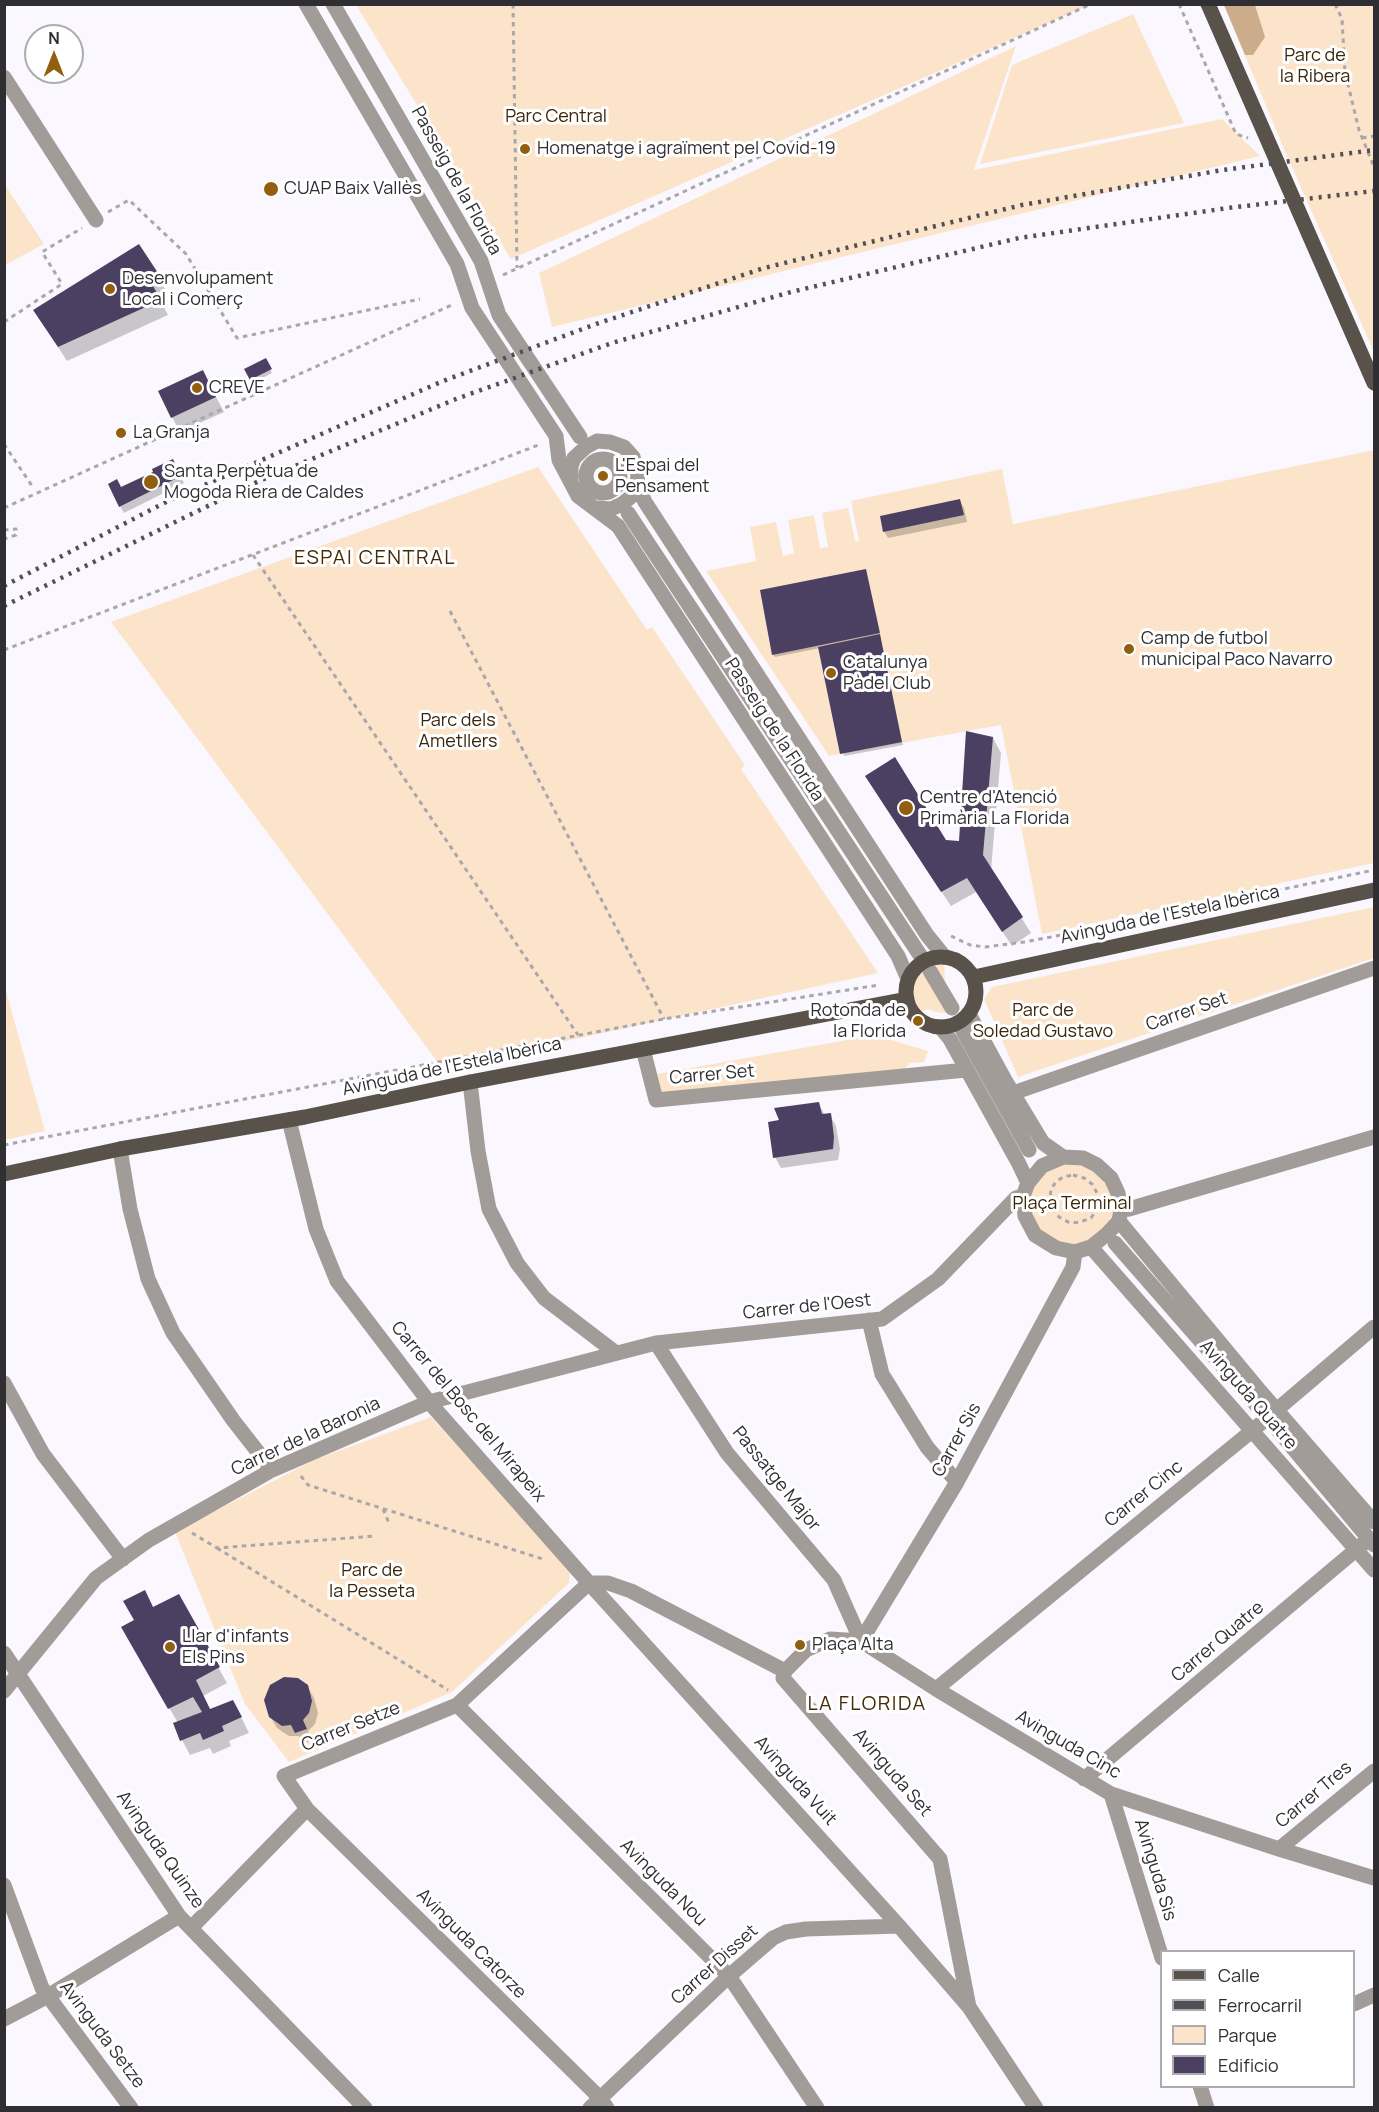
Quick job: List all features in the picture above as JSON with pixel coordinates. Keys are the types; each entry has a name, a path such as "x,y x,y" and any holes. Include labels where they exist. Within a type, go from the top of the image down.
{"main road":[{"path":"1208,4 1374,383"},
{"name":"Avinguda de l'Estela Ibèrica","path":"974,977 1374,890"},
{"path":"944,956 967,966 974,977 977,993 975,1004 969,1014 958,1022 940,1027 925,1023 915,1016 907,999 908,979 923,961 944,956"},
{"name":"Avinguda de l'Estela Ibèrica","path":"4,1174 120,1149 289,1120 470,1082 907,999"}],"street":[{"name":"Passeig de la Florida","path":"306,4 457,264 472,308 552,438 559,460 573,486 585,502 597,508 618,526 898,956 908,979"},
{"name":"Passeig de la Florida","path":"333,4 481,261 499,315 580,437"},
{"path":"4,77 96,220"},
{"name":"Passeig de la Florida","path":"552,438 588,457 608,460 618,468 619,480 615,493 602,493 595,491 586,480 588,457 597,441 610,442 624,447 633,457 638,472 637,485 645,502 927,935 944,956"},
{"path":"573,486 570,476 571,466 588,457"},
{"path":"597,508 611,509 622,504 632,496 637,485"},
{"name":"Passeig de la Florida","path":"628,513 920,956"},
{"name":"Carrer Set","path":"1013,1093 1374,968"},
{"path":"930,971 952,1008"},
{"path":"969,1014 1043,1143 1063,1157"},
{"path":"940,1027 950,1039 1018,1162 1026,1190 1025,1216 1035,1235 1056,1248 1075,1252 1091,1247 1107,1234 1120,1215 1129,1209 1374,1137"},
{"path":"962,1029 1029,1150"},
{"name":"Carrer Set","path":"643,1049 656,1100 966,1070"},
{"path":"470,1082 478,1151 489,1209 516,1263 544,1298 616,1353"},
{"name":"Carrer del Bosc del Mirapeix","path":"289,1120 316,1229 337,1281 429,1402 589,1583"},
{"path":"120,1149 130,1209 148,1279 173,1333 232,1420 272,1470"},
{"path":"1026,1190 1042,1166 1063,1157 1083,1158 1097,1165 1111,1178 1118,1193 1120,1215"},
{"name":"Carrer de l'Oest","path":"656,1343 882,1318 938,1279 1026,1190"},
{"name":"Avinguda Quatre","path":"1120,1215 1271,1414 1372,1539"},
{"name":"Avinguda Quatre","path":"1115,1243 1271,1414 1374,1522"},
{"name":"Avinguda Quatre","path":"1091,1247 1374,1570"},
{"name":"Carrer Sis","path":"861,1641 957,1482 1073,1267 1075,1252"},
{"path":"869,1320 882,1374 927,1447 957,1482"},
{"name":"Carrer Cinc","path":"936,1689 1253,1430 1374,1327"},
{"name":"Carrer de la Baronia","path":"4,1691 96,1578 149,1540 272,1470 429,1402 656,1343"},
{"name":"Passatge Major","path":"656,1343 727,1453 834,1580 861,1641"},
{"path":"4,1383 44,1454 123,1559"},
{"name":"Carrer Quatre","path":"1084,1779 1372,1539"},
{"path":"589,1583 608,1583 632,1591 785,1671 806,1650 830,1639 861,1641"},
{"name":"Carrer Setze","path":"307,1809 284,1776 455,1699 589,1583"},
{"name":"Avinguda Vuit","path":"589,1583 899,1926 969,2007"},
{"name":"Avinguda Cinc","path":"861,1641 1111,1794 1374,1878"},
{"name":"Avinguda Quinze","path":"4,1653 179,1916 365,2108"},
{"name":"Avinguda Set","path":"785,1671 783,1678 940,1859 969,2007 1035,2108"},
{"name":"Avinguda Nou","path":"455,1699 729,1976 817,2108"},
{"name":"Carrer Tres","path":"1279,1849 1374,1771"},
{"name":"Avinguda Sis","path":"1111,1794 1160,1956"},
{"path":"191,1928 307,1809"},
{"name":"Avinguda Catorze","path":"307,1809 599,2104"},
{"name":"Avinguda Setze","path":"4,1885 42,1988 131,2108"},
{"path":"4,2019 48,1996 179,1916"},
{"name":"Carrer Disset","path":"599,2104 729,1976 773,1938 786,1932 899,1926"},
{"path":"1355,2003 1374,1995"},
{"path":"1201,2088 1207,2108"}],"path":[{"path":"513,4 518,268"},
{"path":"488,282 1091,4"},
{"path":"1179,4 1236,134 1270,144"},
{"path":"1335,4 1342,19 1345,72 1362,138 1374,167"},
{"path":"1362,138 1374,136"},
{"path":"4,322 62,284 42,252 129,200 186,254 237,338 420,298"},
{"path":"4,508 458,302"},
{"path":"4,650 552,438"},
{"path":"4,444 32,486"},
{"path":"4,530 16,529 16,535 4,539"},
{"path":"253,555 578,1035"},
{"path":"450,611 664,1019"},
{"path":"927,935 940,929 970,945 985,946 1024,942 1374,870"},
{"path":"4,1145 664,1019 879,985"},
{"path":"1073,1174 1092,1184 1097,1203 1096,1211 1091,1218 1070,1223 1059,1217 1050,1199 1051,1189 1056,1182 1073,1174"},
{"path":"1091,1218 1096,1223"},
{"path":"296,1470 308,1485 548,1560"},
{"path":"383,1509 389,1522"},
{"path":"191,1533 455,1699"},
{"path":"217,1548 375,1536"}],"green space":[{"name":"Parc Central","path":"356,5 1089,5 511,259"},
{"name":"Parc de la Ribera","path":"1224,5 1374,5 1374,352 1284,149"},
{"path":"1133,14 1184,123 980,164 1012,65"},
{"path":"1016,46 974,170 1222,119 1260,156 552,327 539,273"},
{"path":"5,185 44,244 4,265"},
{"name":"Camp de futbol municipal Paco Navarro","path":"1374,450 1374,863 1042,934 1001,725 829,756 706,571 756,561 750,527 776,522 783,556 794,553 788,520 814,515 820,548 828,547 822,513 848,508 855,541 859,541 851,501 1002,469 1013,524"},
{"name":"Parc dels Ametllers","path":"538,467 647,630 652,627 745,765 741,769 878,973 442,1068 111,622"},
{"name":"Parc de Soledad Gustavo","path":"1374,907 1374,958 1018,1077 984,999 992,987"},
{"path":"944,956 946,1013 928,1009 915,1015 907,999 908,979 923,961"},
{"path":"4,984 45,1131 5,1140 4,1140"},
{"path":"875,1035 928,1051 924,1062 910,1063 904,1070 661,1093 657,1074"},
{"name":"Plaça Terminal","path":"1063,1157 1111,1178 1119,1221 1075,1252 1035,1235 1028,1183"},
{"name":"Parc de la Pesseta","path":"431,1417 570,1567 569,1583 452,1692 289,1762 245,1704 175,1532 314,1460"}],"shaded area":[{"path":"1224,5 1255,5 1265,37 1253,55 1245,55"}],"building":[{"name":"Desenvolupament Local i Comerç","path":"139,244 158,273 149,279 161,300 58,347 33,310"},
{"path":"266,358 272,369 250,380 244,369"},
{"path":"203,370 216,397 171,418 158,391"},
{"name":"Santa Perpètua de Mogoda Riera de Caldes","path":"173,459 181,476 119,507 108,484 117,479 121,487 153,472 152,469"},
{"path":"960,499 964,515 883,532 880,516"},
{"path":"866,569 880,633 772,655 760,590"},
{"path":"880,634 902,742 840,754 818,647"},
{"name":"Centre d'Atenció Primària La Florida","path":"966,731 993,737 983,855 1023,917 1002,932 967,878 941,892 865,776 895,757 946,840 959,841"},
{"path":"819,1102 822,1114 831,1113 833,1149 773,1158 768,1122 779,1120 774,1108"},
{"name":"Llar d'infants Els Pins","path":"145,1590 153,1607 179,1594 220,1667 196,1680 210,1709 233,1700 242,1717 222,1726 224,1731 203,1740 200,1733 180,1741 173,1723 202,1712 193,1697 168,1709 121,1627 134,1620 123,1601"},
{"path":"284,1677 298,1678 308,1685 312,1701 309,1713 303,1720 307,1729 295,1733 291,1725 282,1726 269,1717 264,1700 270,1685"}],"railway":[{"path":"4,586 170,500 443,381 596,324 764,268 1022,205 1223,170 1374,150"},
{"path":"4,606 259,481 456,399 612,343 791,292 1019,238 1228,208 1374,191"}],"place":[{"name":"Homenatge i agraïment pel Covid-19","path":"525,149"},
{"name":"CUAP Baix Vallès","path":"271,189"},
{"name":"Desenvolupament Local i Comerç","path":"110,289"},
{"name":"CREVE","path":"197,388"},
{"name":"La Granja","path":"121,433"},
{"name":"L'Espai del Pensament","path":"603,476"},
{"name":"Santa Perpètua de Mogoda Riera de Caldes","path":"151,482"},
{"name":"Camp de futbol municipal Paco Navarro","path":"1129,649"},
{"name":"Catalunya Pàdel Club","path":"831,673"},
{"name":"Centre d'Atenció Primària La Florida","path":"906,808"},
{"name":"Rotonda de la Florida","path":"918,1021"},
{"name":"Plaça Alta","path":"800,1645"},
{"name":"Llar d'infants Els Pins","path":"170,1647"}],"district":[{"name":"ESPAI CENTRAL","path":"375,558"},
{"name":"LA FLORIDA","path":"867,1704"}]}
